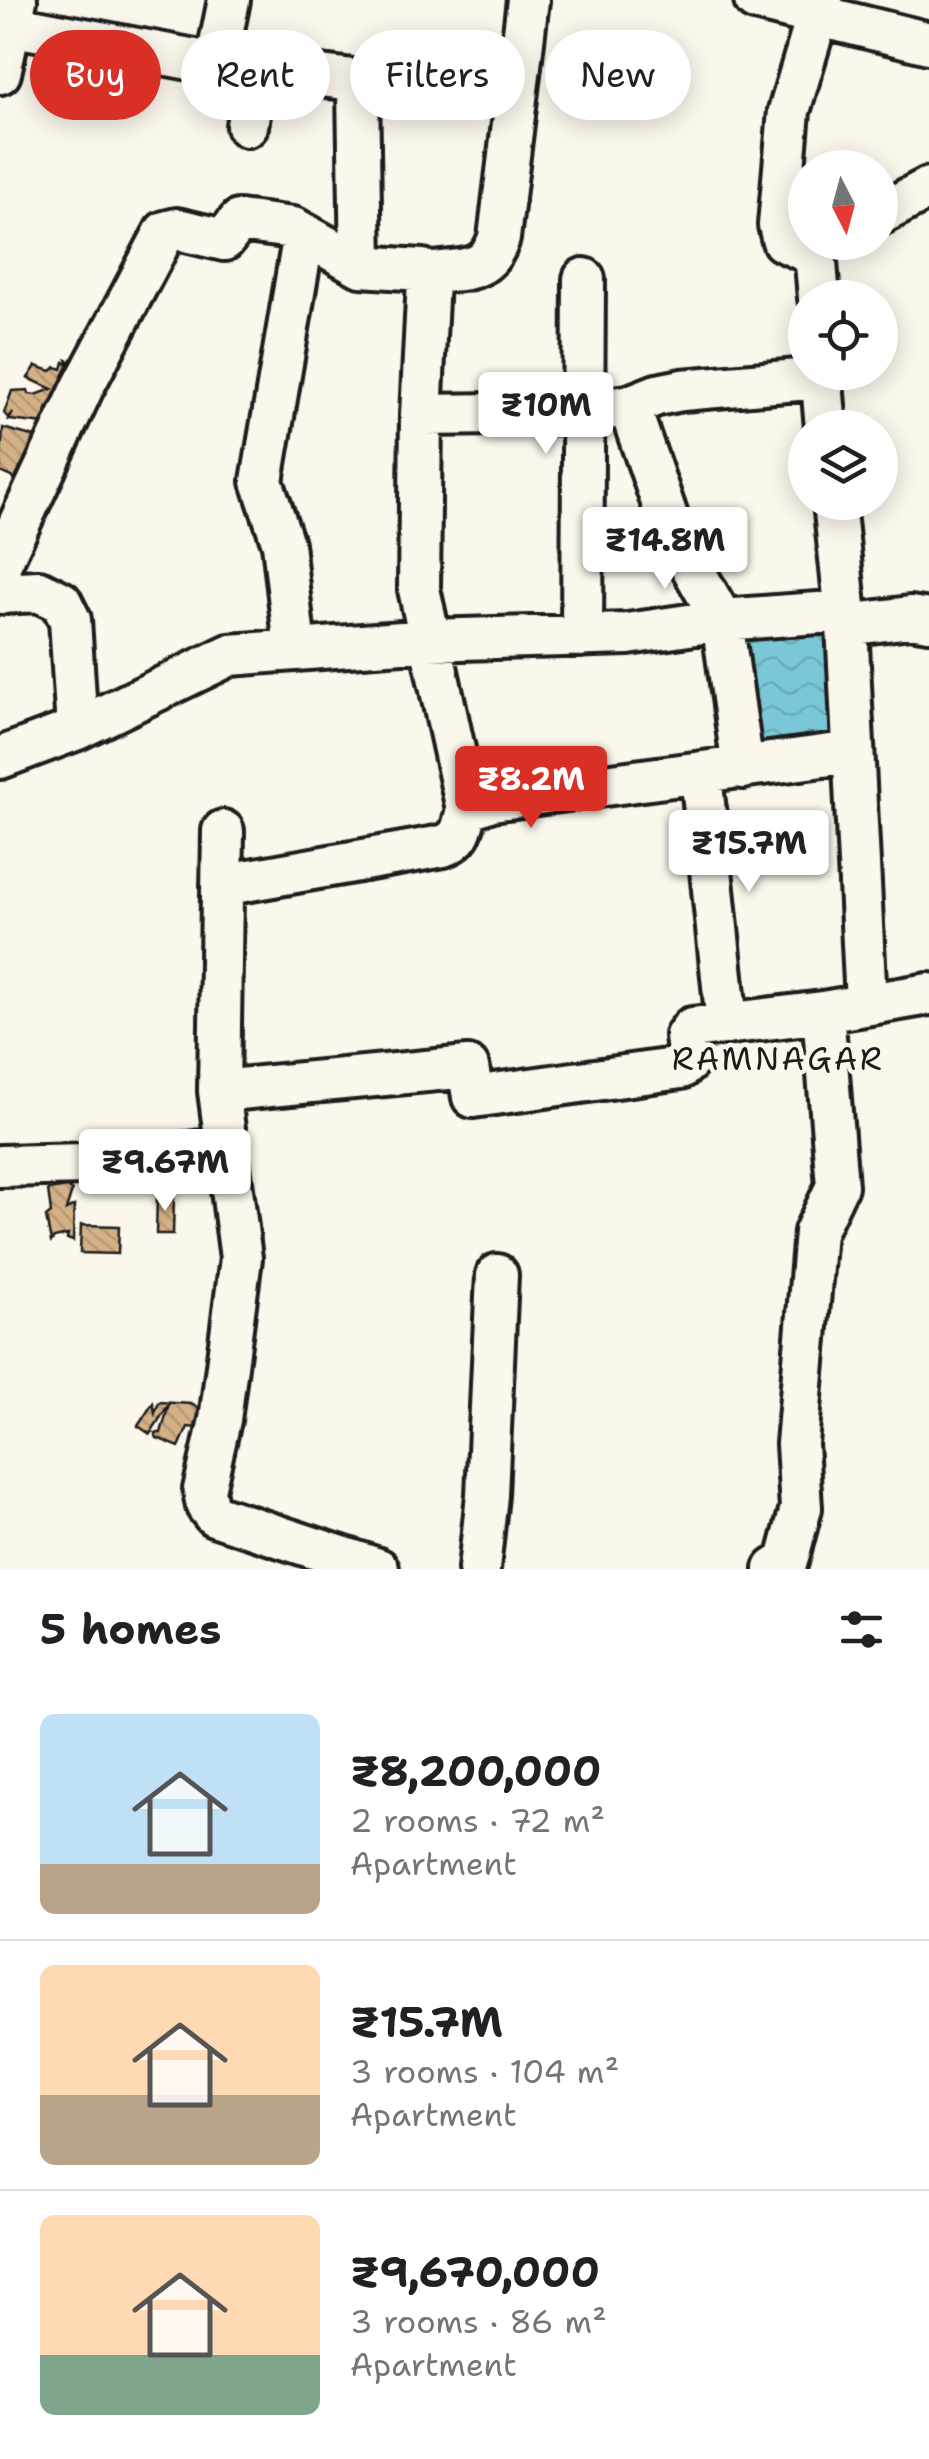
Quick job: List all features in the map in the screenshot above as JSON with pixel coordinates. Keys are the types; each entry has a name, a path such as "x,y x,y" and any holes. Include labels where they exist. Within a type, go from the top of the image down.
{"street":[{"path":"0,73 13,12 216,64 229,0"},
{"path":"0,565 83,387 165,232 177,229 224,240 235,224 244,221 286,226 361,266 422,270 427,274 481,265 493,258 499,238 528,0"},
{"path":"755,0 819,8 929,43"},
{"path":"788,242 782,241 779,225 789,110 819,8"},
{"path":"247,126 257,68 353,80 358,89 361,266"},
{"path":"898,204 929,188"},
{"path":"295,648 283,544 262,481 304,234"},
{"path":"222,885 442,846 456,842 460,835 467,810 419,589 427,274"},
{"path":"582,636 584,279"},
{"path":"421,415 535,416 581,412 629,406 682,390 788,379"},
{"path":"629,406 672,534 722,620 744,768"},
{"path":"836,520 846,618 866,1003"},
{"path":"0,594 39,591 61,602 70,620 77,729"},
{"path":"0,758 77,729 230,655 428,640 628,634 722,620 929,620"},
{"path":"467,810 492,800 853,752"},
{"path":"701,774 727,1024"},
{"path":"223,831 219,1090 240,1258 220,1420 204,1490 207,1506 214,1514 378,1569"},
{"path":"219,1090 468,1067 474,1098 681,1068 689,1061 688,1030 929,994"},
{"path":"775,1569 786,1561 800,1502 797,1444 815,1232 837,1186 824,1012"},
{"path":"0,1166 130,1163 226,1147"},
{"path":"479,1569 487,1495 496,1275"}],"water":[{"path":"837,624 845,744 752,761 736,635"}],"building":[{"path":"67,360 78,364 60,398 47,409 46,424 9,420 13,413 8,418 4,413 12,391 28,390 36,395 52,389 28,378 36,366 51,371 56,367 62,369 64,362 69,365"},
{"path":"3,428 46,440 27,484 0,472"},
{"path":"68,1187 72,1191 66,1210 74,1206 73,1241 67,1239 68,1235 51,1242 46,1217 51,1213 48,1190"},
{"path":"163,1189 163,1195 174,1196 173,1234 156,1234 157,1196"},
{"path":"81,1225 119,1226 118,1254 80,1253"},
{"path":"159,1402 191,1404 210,1415 209,1429 188,1427 179,1447 157,1438 155,1433 161,1433 169,1404 150,1434 138,1426 153,1403 155,1413"}],"district":[{"name":"RAMNAGAR","path":"778,1058"}]}
